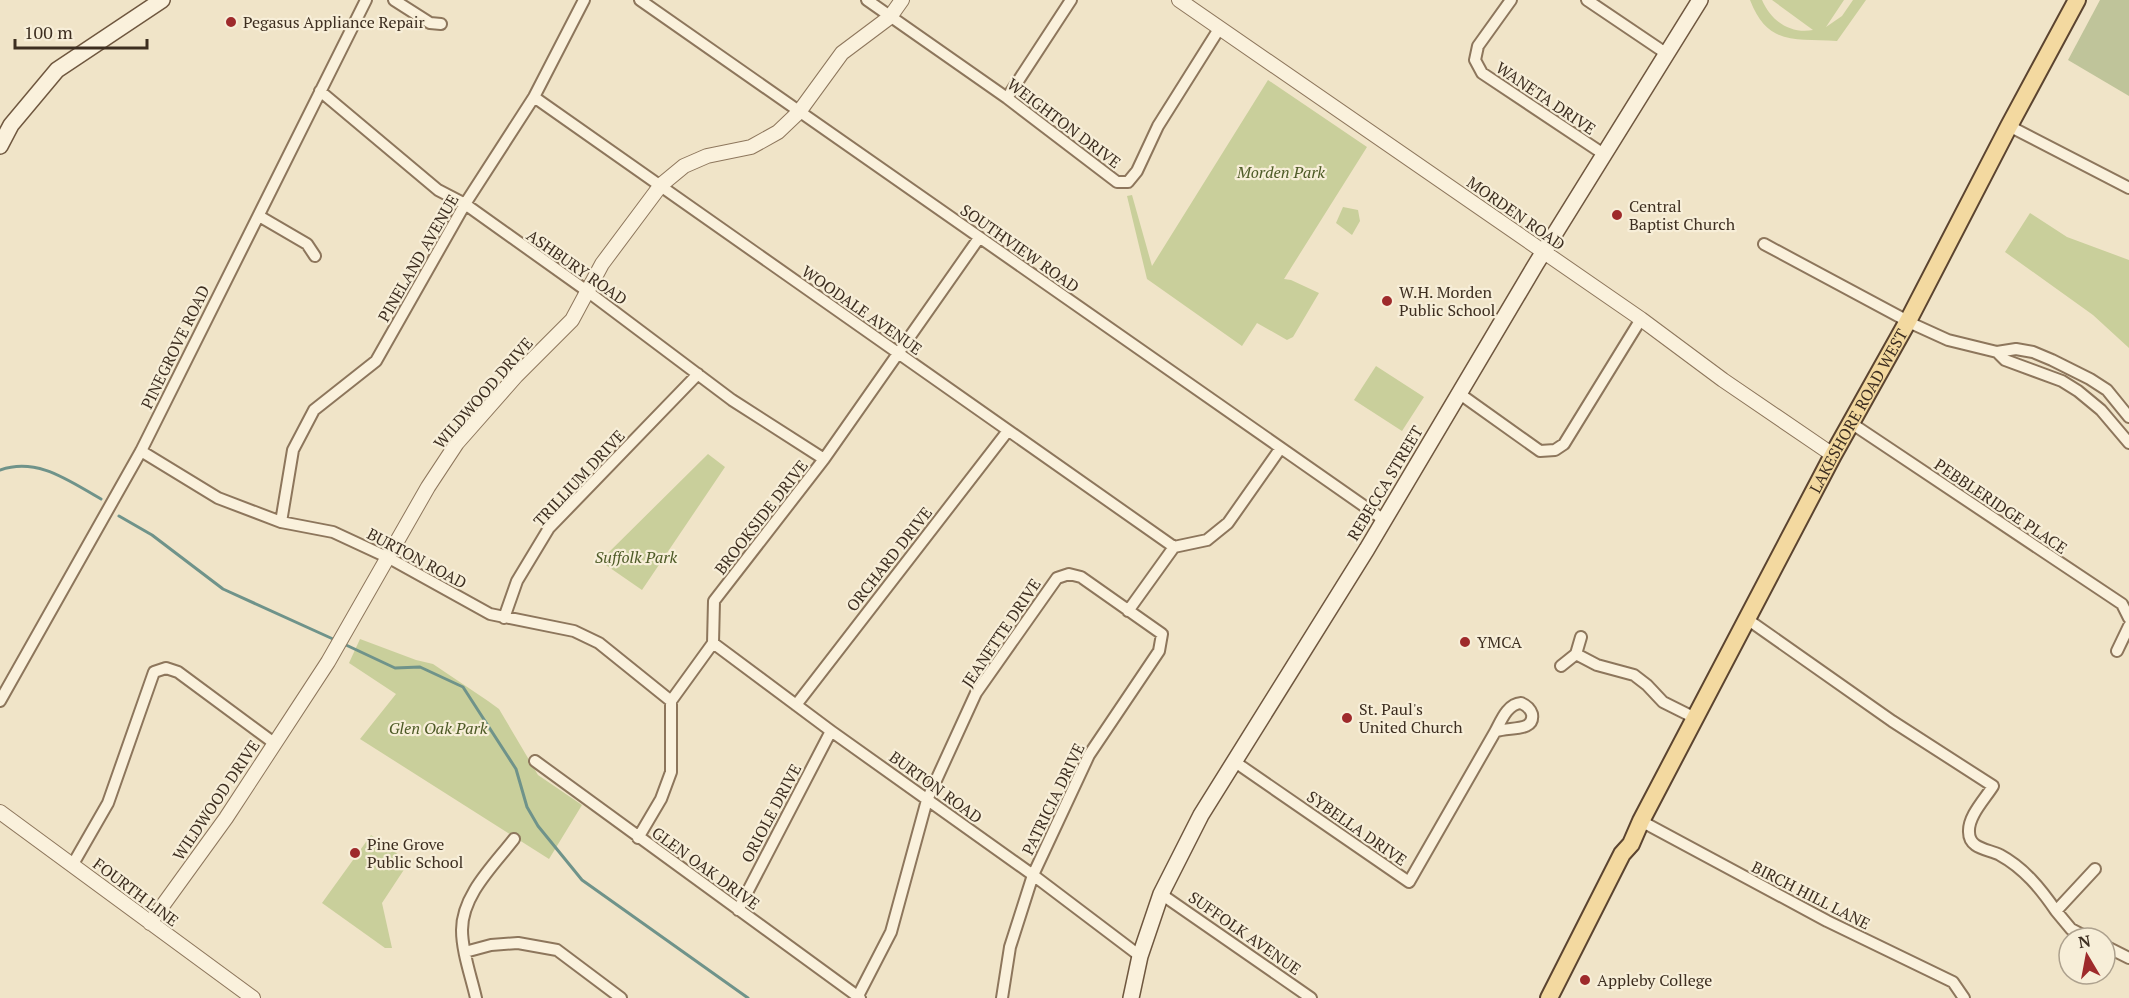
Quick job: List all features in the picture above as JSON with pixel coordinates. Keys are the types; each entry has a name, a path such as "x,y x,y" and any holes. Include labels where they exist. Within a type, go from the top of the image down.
{"main road":[{"path":"0,146 11,125 57,70 162,0"},
{"name":"REBECCA STREET","path":"1131,998 1140,956 1161,894 1201,815 1384,520 1544,252 1700,0"},
{"name":"LAKESHORE ROAD WEST","path":"1549,998 1622,854 1631,844 1641,820 1833,455 1908,321 2008,126 2078,0"}],"street":[{"name":"PINEGROVE ROAD","path":"0,701 141,451 366,0"},
{"path":"394,0 430,23 441,24"},
{"name":"PINELAND AVENUE","path":"281,522 293,450 314,411 376,361 465,204 534,97 584,0"},
{"name":"SOUTHVIEW ROAD","path":"640,0 1384,520"},
{"name":"WEIGHTON DRIVE","path":"867,0 1007,98 1118,182 1128,182 1137,171 1158,126 1219,29"},
{"name":"WILDWOOD DRIVE","path":"150,923 226,818 328,662 428,487 457,443 516,376 572,320 602,264 661,185 684,166 707,156 751,147 778,132 799,112 842,54 890,17 902,0"},
{"path":"1007,98 1071,0"},
{"name":"MORDEN ROAD","path":"1179,0 1833,455"},
{"name":"WANETA DRIVE","path":"1511,0 1478,46 1475,60 1482,73 1605,155"},
{"path":"1587,0 1667,54"},
{"name":"ASHBURY ROAD","path":"320,91 438,190 465,204 522,247 587,291 732,400 824,459"},
{"name":"WOODALE AVENUE","path":"534,97 1007,432 1174,547"},
{"path":"2008,126 2129,188"},
{"path":"259,216 307,244 315,256"},
{"name":"BROOKSIDE DRIVE","path":"713,642 714,601 824,459 979,238"},
{"path":"1764,244 1948,340 1997,352 2016,349 2034,352 2090,379 2107,390 2127,415 2112,421"},
{"path":"1460,394 1540,451 1555,450 1564,444 1641,320"},
{"path":"1997,352 2013,364 2062,381 2091,401 2112,421 2129,443"},
{"path":"2062,381 2068,368"},
{"name":"TRILLIUM DRIVE","path":"504,618 517,581 549,528 698,374"},
{"name":"PEBBLERIDGE PLACE","path":"1851,423 2122,604 2129,618"},
{"name":"ORCHARD DRIVE","path":"796,705 1007,432"},
{"path":"1128,611 1174,547 1207,540 1228,523 1280,449"},
{"name":"BURTON ROAD","path":"141,451 218,498 281,522 333,532 389,558 490,614 574,631 591,639 671,701"},
{"name":"JEANETTE DRIVE","path":"859,997 891,932 927,800 976,693 1057,578 1069,573 1081,577 1128,611"},
{"name":"PATRICIA DRIVE","path":"1002,998 1010,946 1033,875 1089,755 1159,651 1162,634 1128,611"},
{"path":"1747,619 1892,721 1993,786 1969,824 1970,838 1974,845 1997,854 2022,870 2068,926"},
{"path":"2117,651 2129,626"},
{"path":"1562,666 1576,654 1581,637"},
{"path":"638,838 661,799 671,772 671,701 713,642"},
{"name":"BURTON ROAD","path":"713,642 831,731 1033,875 1140,956"},
{"path":"1576,654 1597,665 1634,675 1663,702 1695,718"},
{"path":"74,864 108,803 154,672 166,668 178,672 274,743"},
{"name":"ORIOLE DRIVE","path":"738,910 831,731"},
{"name":"SYBELLA DRIVE","path":"1235,762 1409,882 1495,732"},
{"name":"GLEN OAK DRIVE","path":"535,762 859,997"},
{"name":"FOURTH LINE","path":"0,812 74,864 98,886 253,998"},
{"name":"BIRCH HILL LANE","path":"1641,820 1827,921 1953,982 1964,998"},
{"path":"476,998 462,929 466,905 480,882 514,839"},
{"path":"2056,911 2095,869"},
{"name":"SUFFOLK AVENUE","path":"1161,894 1311,998"},
{"path":"465,952 491,945 518,943 557,950 621,998"}],"green space":[{"path":"1750,0 1762,0 1776,20 1789,28 1805,31 1813,30 1772,0 1844,0 1826,27 1842,16 1853,0 1866,0 1837,41 1796,39 1775,33 1765,26"},
{"path":"2100,0 2129,0 2129,96 2068,60"},
{"name":"Morden Park","path":"1268,80 1367,147 1284,279 1319,293 1293,337 1287,340 1257,323 1242,346 1147,279 1127,196 1132,195 1152,266"},
{"path":"1343,207 1358,210 1360,221 1352,235 1336,223"},
{"path":"2030,213 2067,237 2129,260 2129,348 2093,315 2005,252"},
{"path":"1376,366 1424,397 1402,431 1354,400"},
{"name":"Suffolk Park","path":"708,454 725,467 642,590 600,561"},
{"name":"Glen Oak Park","path":"360,639 433,664 499,709 538,775 582,805 549,859 360,739 396,694 349,663"},
{"path":"371,835 409,862 382,903 392,948 385,948 322,903"}],"waterway":[{"path":"0,470 14,467 40,469 65,478 101,499"},
{"path":"119,516 152,535 223,589 333,639"},
{"path":"346,645 395,668 420,667 463,687 516,769 527,807 538,826 582,880 748,998"}],"place":[{"name":"Pegasus Appliance Repair","path":"231,22"},
{"name":"Central Baptist Church","path":"1617,215"},
{"name":"W.H. Morden Public School","path":"1387,301"},
{"name":"YMCA","path":"1465,642"},
{"name":"St. Paul's United Church","path":"1347,718"},
{"name":"Pine Grove Public School","path":"355,853"},
{"name":"Appleby College","path":"1585,980"}]}
